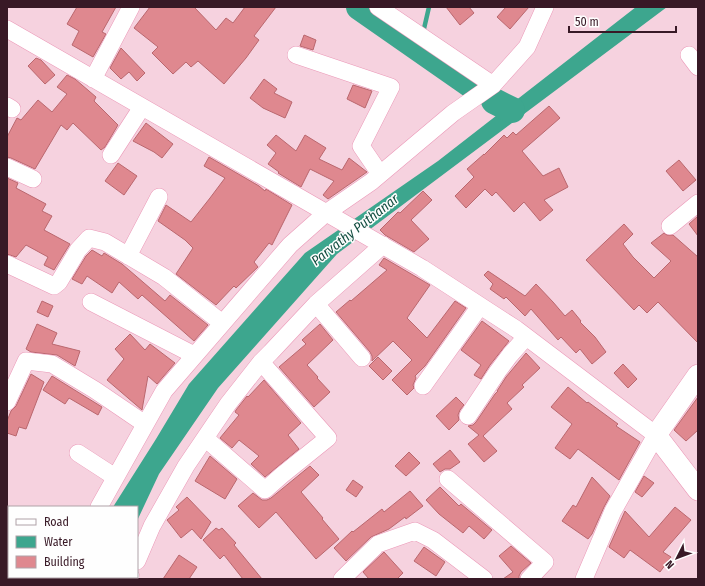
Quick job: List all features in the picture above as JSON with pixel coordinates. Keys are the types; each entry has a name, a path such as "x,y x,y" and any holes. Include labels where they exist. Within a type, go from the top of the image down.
{"street":[{"path":"93,79 131,7"},
{"path":"378,7 493,85"},
{"path":"99,506 164,391 290,245 331,216 453,113 493,85 527,47 545,7"},
{"path":"7,29 383,245 422,268 516,329 656,435 698,490"},
{"path":"296,54 391,87 361,146 380,174"},
{"path":"111,155 142,107"},
{"path":"7,167 33,179"},
{"path":"128,256 159,197"},
{"path":"670,226 698,203"},
{"path":"7,264 54,286 60,282 78,250 89,238 105,242 164,277 222,323"},
{"path":"138,559 152,526 186,466 228,404 261,362 316,304 383,245"},
{"path":"91,302 194,355"},
{"path":"316,304 362,358"},
{"path":"423,386 480,306"},
{"path":"468,416 510,355 526,337"},
{"path":"7,402 26,361 52,364 95,390 145,424"},
{"path":"205,438 265,490 328,438 261,362"},
{"path":"584,579 613,511 656,435 698,375"},
{"path":"78,453 115,477"},
{"path":"448,479 545,562 529,579"},
{"path":"342,579 378,544 415,531 433,540 484,579"}],"water":[{"name":"Parvathy Puthanar","path":"636,7 667,7 337,254 218,388 159,474 138,519 138,506 114,506 189,384 305,253 438,161"}],"building":[{"path":"77,7 116,7 102,32 106,34 93,57 72,45 79,31 67,24"},
{"path":"150,7 194,7 216,30 226,18 233,23 245,7 276,7 254,36 259,40 224,84 198,61 191,67 186,62 173,74 152,53 158,47 134,28"},
{"path":"446,7 469,7 474,13 460,25"},
{"path":"506,7 529,7 510,29 497,17"},
{"path":"304,35 316,40 313,50 300,46"},
{"path":"121,48 145,73 137,81 129,72 121,79 110,68"},
{"path":"36,58 41,60 55,75 45,84 28,66"},
{"path":"67,75 75,79 96,97 94,101 118,125 105,147 101,150 73,123 67,130 61,125 35,169 7,157 7,137 17,118 21,120 38,100 52,112 67,94 57,87"},
{"path":"264,79 277,89 274,93 292,102 285,118 263,108 250,98"},
{"path":"353,85 372,91 365,108 347,99"},
{"path":"549,106 560,118 522,151 543,176 559,168 568,187 544,200 553,210 540,221 524,202 514,212 496,192 492,196 485,189 466,208 455,196 474,177 467,169 504,135 507,138 513,132 516,135"},
{"path":"146,123 173,144 162,158 133,141"},
{"path":"276,135 296,151 305,135 326,148 319,159 342,170 349,158 367,172 328,199 323,195 334,181 310,169 301,187 278,173 279,172 268,164 276,153 267,145"},
{"path":"209,157 265,191 266,189 292,205 272,245 269,243 254,262 258,267 236,288 234,286 216,305 176,274 193,248 185,240 158,221 166,205 191,222 225,178 204,166"},
{"path":"679,160 696,180 683,191 666,171"},
{"path":"118,163 137,176 124,195 105,181"},
{"path":"7,178 18,183 16,188 46,204 42,211 52,216 44,230 70,244 54,270 44,265 48,257 26,245 16,257 7,254"},
{"path":"423,191 432,200 411,220 429,239 414,252 385,235 380,230 398,212 400,213"},
{"path":"698,216 698,236 689,224"},
{"path":"624,224 633,234 623,244 633,257 654,278 671,261 651,243 664,233 667,235 673,235 698,257 698,343 658,302 647,313 639,305 634,310 586,260"},
{"path":"92,250 102,256 104,253 122,264 165,301 170,295 208,325 194,341 142,295 138,299 119,282 112,293 87,276 82,284 72,279 86,256"},
{"path":"384,258 430,285 407,318 427,338 455,301 466,308 425,366 415,376 416,378 413,385 414,388 407,395 392,380 412,360 393,341 372,361 370,352 336,312 387,270 379,265"},
{"path":"488,271 525,296 536,284 565,316 572,310 581,321 580,322 595,337 606,352 592,364 580,349 576,353 561,337 558,340 531,309 525,316 506,297 504,299 490,289 493,284 484,275"},
{"path":"42,301 53,306 48,317 37,312"},
{"path":"482,321 509,341 481,379 474,375 481,365 461,350"},
{"path":"37,324 57,333 52,344 80,351 75,366 57,355 31,352 26,349"},
{"path":"320,324 333,340 307,365 330,392 314,407 279,367 306,344 302,340"},
{"path":"130,334 145,350 150,344 175,363 157,384 148,376 142,410 107,380 124,359 115,349"},
{"path":"526,353 540,368 522,385 524,387 507,403 512,409 483,436 497,451 484,462 468,444 479,435 468,426 473,425 476,422 506,377"},
{"path":"378,357 392,371 383,380 369,366"},
{"path":"623,364 637,379 628,388 614,373"},
{"path":"31,374 44,382 26,429 19,427 16,436 7,433 7,421"},
{"path":"52,376 102,407 98,415 69,398 65,404 43,390"},
{"path":"264,380 301,423 288,435 299,449 265,477 251,464 259,456 239,440 232,448 220,438 239,415 235,412 236,410 247,396 248,397"},
{"path":"568,387 587,403 588,402 618,424 616,426 640,442 619,480 578,449 570,459 555,448 572,424 551,407"},
{"path":"456,397 464,405 458,415 459,420 449,430 436,416"},
{"path":"698,397 698,430 686,441 674,430"},
{"path":"450,450 460,462 450,469 445,469 440,472 433,464"},
{"path":"409,452 420,463 406,476 395,466"},
{"path":"210,456 237,479 225,499 195,481"},
{"path":"310,466 319,475 301,492 339,539 316,559 276,512 259,528 238,506 253,493 262,500 271,498"},
{"path":"644,476 654,483 642,497 635,492"},
{"path":"592,477 610,496 592,534 588,539 562,521 573,505 576,507"},
{"path":"353,480 363,487 356,497 346,490"},
{"path":"440,487 459,506 461,504 492,530 484,539 469,526 463,533 439,514 426,500"},
{"path":"410,491 423,506 406,519 405,517 389,529 371,537 346,561 334,548 352,531 353,532 382,509 384,512"},
{"path":"187,497 211,522 201,539 192,529 181,538 167,520 179,510 176,507"},
{"path":"675,507 691,520 663,552 671,557 660,572 630,550 624,558 609,547 625,511 649,537"},
{"path":"216,528 219,530 222,528 236,543 234,545 262,579 243,579 224,555 220,559 203,540"},
{"path":"511,546 531,563 521,572 519,579 503,579 513,572 499,556"},
{"path":"424,547 445,562 436,576 414,561"},
{"path":"384,552 403,573 397,579 369,579 363,572"},
{"path":"179,555 197,567 189,579 163,579"}],"waterway":[{"path":"359,7 478,90"},
{"path":"423,33 429,7"},
{"path":"422,46 423,52"},
{"path":"494,101 512,110"}]}
